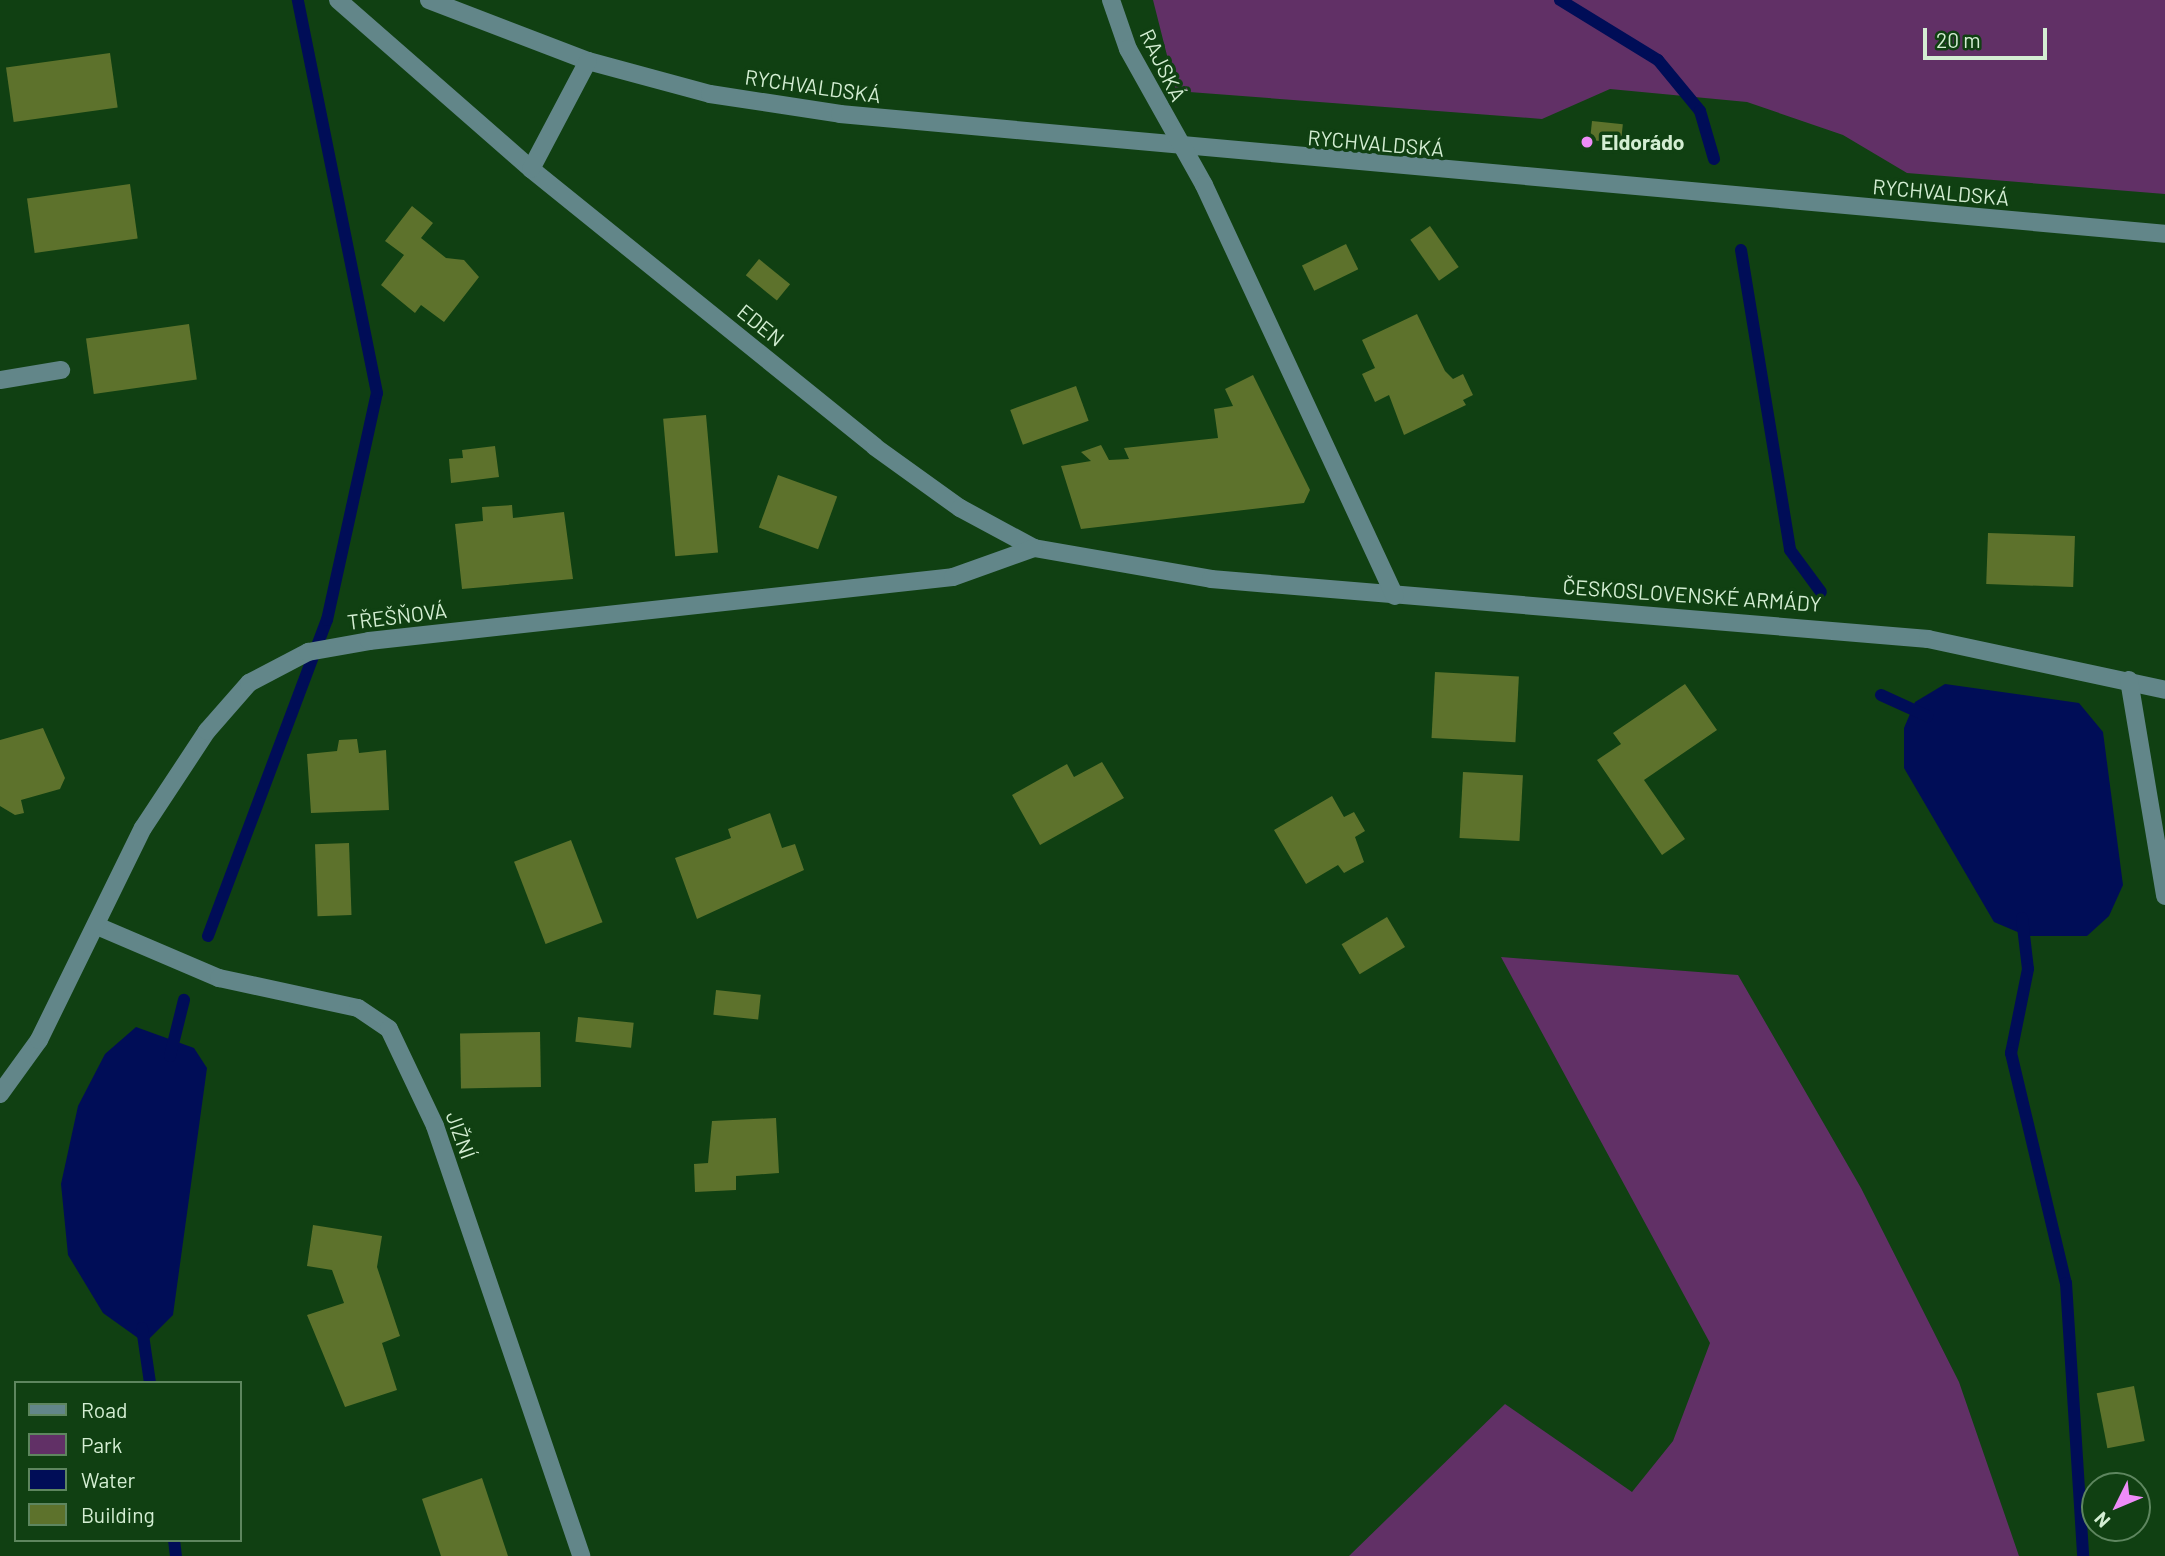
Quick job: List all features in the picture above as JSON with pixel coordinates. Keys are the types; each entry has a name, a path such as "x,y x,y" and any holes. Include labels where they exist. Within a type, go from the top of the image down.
{"street":[{"name":"EDEN","path":"338,0 531,169 875,447 960,508 1034,548 1211,579"},
{"name":"RYCHVALDSKÁ","path":"429,0 588,61 710,94 840,114 1181,147 2165,234"},
{"name":"RAJSKÁ","path":"1111,0 1128,50 1181,147 1395,596"},
{"path":"531,169 588,61"},
{"path":"0,380 61,370"},
{"name":"TŘEŠŇOVÁ","path":"0,1094 39,1040 143,828 207,731 249,683 308,652 345,645 953,577 1034,548"},
{"name":"ČESKOSLOVENSKÉ ARMÁDY","path":"1211,579 1903,636 2129,680 2165,690"},
{"path":"2129,680 2165,895"},
{"name":"JIŽNÍ","path":"97,926 219,978 358,1007 390,1029 435,1126 581,1556"}],"green space":[{"path":"1153,0 2165,0 2165,194 1907,173 1843,135 1747,102 1610,89 1542,119 1176,91"},
{"path":"1501,957 1738,975 1861,1188 1959,1382 2019,1556 1349,1556 1505,1404 1632,1492 1673,1441 1710,1343"}],"water":[{"path":"1945,684 2079,703 2103,732 2123,885 2109,916 2087,936 2027,936 1994,922 1904,768 1904,728 1915,702"},
{"path":"136,1027 194,1048 207,1068 173,1315 145,1343 103,1313 68,1255 61,1184 78,1106 105,1054"}],"building":[{"path":"110,53 118,107 14,122 6,68"},
{"path":"1592,121 1623,124 1621,143 1590,140"},
{"path":"130,184 138,238 35,253 27,198"},
{"path":"412,206 433,223 421,238 446,258 464,260 479,277 444,322 421,305 415,313 381,285 404,255 385,241"},
{"path":"1430,226 1459,267 1439,281 1410,240"},
{"path":"1346,244 1358,269 1314,291 1302,265"},
{"path":"759,259 790,284 777,300 746,275"},
{"path":"1417,314 1445,371 1453,379 1463,374 1473,395 1463,400 1466,405 1404,435 1389,395 1375,402 1362,374 1375,368 1362,340"},
{"path":"189,324 197,379 94,394 86,338"},
{"path":"1253,375 1310,490 1304,503 1081,529 1061,466 1091,461 1081,452 1101,445 1109,460 1129,459 1124,448 1218,438 1214,409 1233,406 1225,389"},
{"path":"1076,386 1089,421 1023,445 1010,410"},
{"path":"706,415 718,552 675,556 663,419"},
{"path":"495,446 499,477 451,483 449,459 463,458 462,450"},
{"path":"778,475 837,497 818,549 759,528"},
{"path":"512,505 513,518 564,512 573,579 462,589 455,524 483,521 482,507"},
{"path":"1988,533 2075,536 2073,587 1986,584"},
{"path":"1435,672 1519,676 1515,742 1432,738"},
{"path":"1685,684 1717,730 1644,780 1685,839 1662,855 1597,760 1621,744 1613,733"},
{"path":"43,728 65,778 60,789 21,800 24,813 15,815 0,806 0,740"},
{"path":"357,739 359,753 386,750 389,810 311,813 307,754 337,751 339,740"},
{"path":"1102,762 1124,798 1040,845 1012,795 1067,764 1074,777"},
{"path":"1463,772 1523,775 1519,841 1460,838"},
{"path":"1332,796 1344,817 1354,812 1365,831 1355,837 1364,862 1344,873 1338,865 1306,884 1274,830"},
{"path":"770,813 782,848 795,844 804,870 697,919 675,858 731,838 728,829"},
{"path":"571,840 603,922 546,944 514,862"},
{"path":"349,843 352,915 318,916 315,844"},
{"path":"1387,917 1405,947 1360,974 1342,944"},
{"path":"716,990 761,995 758,1020 713,1015"},
{"path":"578,1017 634,1023 631,1048 575,1042"},
{"path":"540,1032 541,1087 461,1088 460,1033"},
{"path":"776,1118 779,1173 736,1176 736,1190 695,1192 694,1164 708,1163 712,1121"},
{"path":"313,1225 382,1236 377,1267 400,1336 382,1343 397,1390 345,1407 307,1315 344,1303 332,1270 307,1266"},
{"path":"2134,1386 2145,1441 2107,1448 2097,1393"},
{"path":"482,1478 508,1556 441,1556 422,1499"}],"waterway":[{"path":"208,936 327,620 377,393 298,0"},
{"path":"1560,0 1658,60 1700,111 1714,159"},
{"path":"1741,250 1790,550 1821,592"},
{"path":"1881,695 1927,716"},
{"path":"2022,918 2028,969 2011,1053 2066,1283 2083,1556"},
{"path":"170,1056 184,1000"},
{"path":"142,1328 150,1381"},
{"path":"174,1542 176,1556"}],"place":[{"name":"Eldorádo","path":"1587,142"}]}
